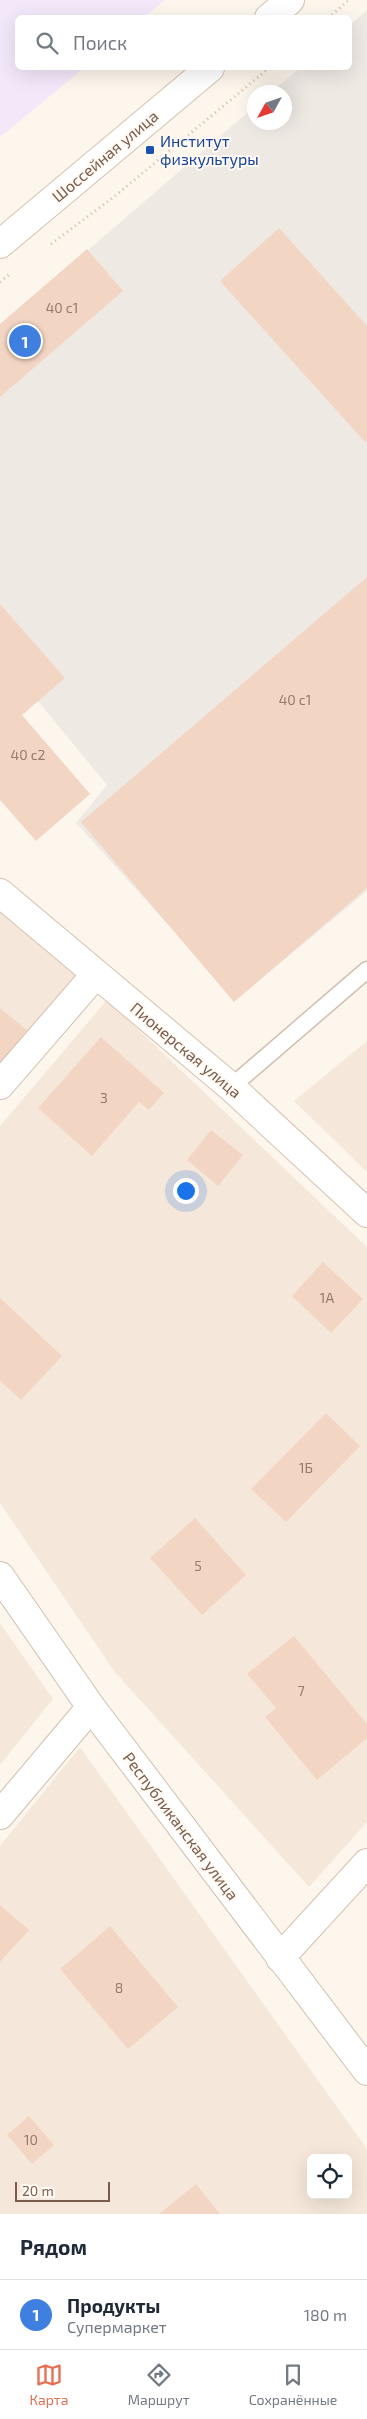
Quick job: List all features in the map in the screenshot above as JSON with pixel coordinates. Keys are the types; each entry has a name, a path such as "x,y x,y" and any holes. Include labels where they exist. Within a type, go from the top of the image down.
{"street":[{"path":"272,15 290,0"},
{"name":"Шоссейная улица","path":"0,244 208,70"},
{"name":"Пионерская улица","path":"0,893 231,1087 367,1212"},
{"path":"0,1085 96,974"},
{"name":"Республиканская улица","path":"0,1576 91,1706 367,2072"},
{"path":"0,1815 91,1706"},
{"path":"280,1958 367,1863"}],"lane":[{"path":"231,1087 367,970"}],"path":[{"path":"332,15 349,0"},
{"path":"48,246 115,196 267,70"},
{"path":"0,282 18,269"}],"shaded area":[{"path":"0,0 165,0 146,15 15,15 15,70 82,70 0,137"},
{"path":"367,10 367,891 236,1000 76,823 107,785 0,655 0,326 247,113 247,130 292,130 292,85 279,85 298,70 352,70 352,23"},
{"path":"0,893 92,967 0,1070"},
{"path":"107,1000 367,1247 367,1822 309,1887 114,1671 0,1503 0,1126"},
{"path":"367,1041 367,1172 294,1101"},
{"path":"0,1623 53,1699 0,1765"},
{"path":"80,1747 367,2149 367,2214 0,2214 0,1846"}],"building":[{"path":"279,228 367,326 367,441 365,442 220,281"},
{"path":"87,249 123,291 0,397 0,324"},
{"path":"367,577 367,888 234,1002 81,822"},
{"path":"0,604 65,678 22,715 90,794 36,841 0,800"},
{"path":"0,1008 27,1030 0,1064"},
{"path":"101,1037 164,1093 149,1110 139,1102 92,1156 38,1108"},
{"path":"211,1130 243,1155 218,1186 187,1160"},
{"path":"323,1262 363,1299 331,1333 292,1296"},
{"path":"0,1298 62,1356 21,1400 0,1381"},
{"path":"326,1413 360,1446 286,1522 251,1489"},
{"path":"195,1518 246,1575 202,1615 150,1558"},
{"path":"294,1636 367,1724 367,1738 317,1780 265,1717 276,1708 247,1674"},
{"path":"0,1905 29,1930 0,1962"},
{"path":"110,1926 178,2007 128,2049 60,1969"},
{"path":"29,2116 54,2145 32,2164 7,2135"},
{"path":"196,2184 220,2214 159,2214"}],"place":[{"name":"Институт физкультуры","path":"150,150"},
{"name":"Продукты","path":"25,341"}]}
